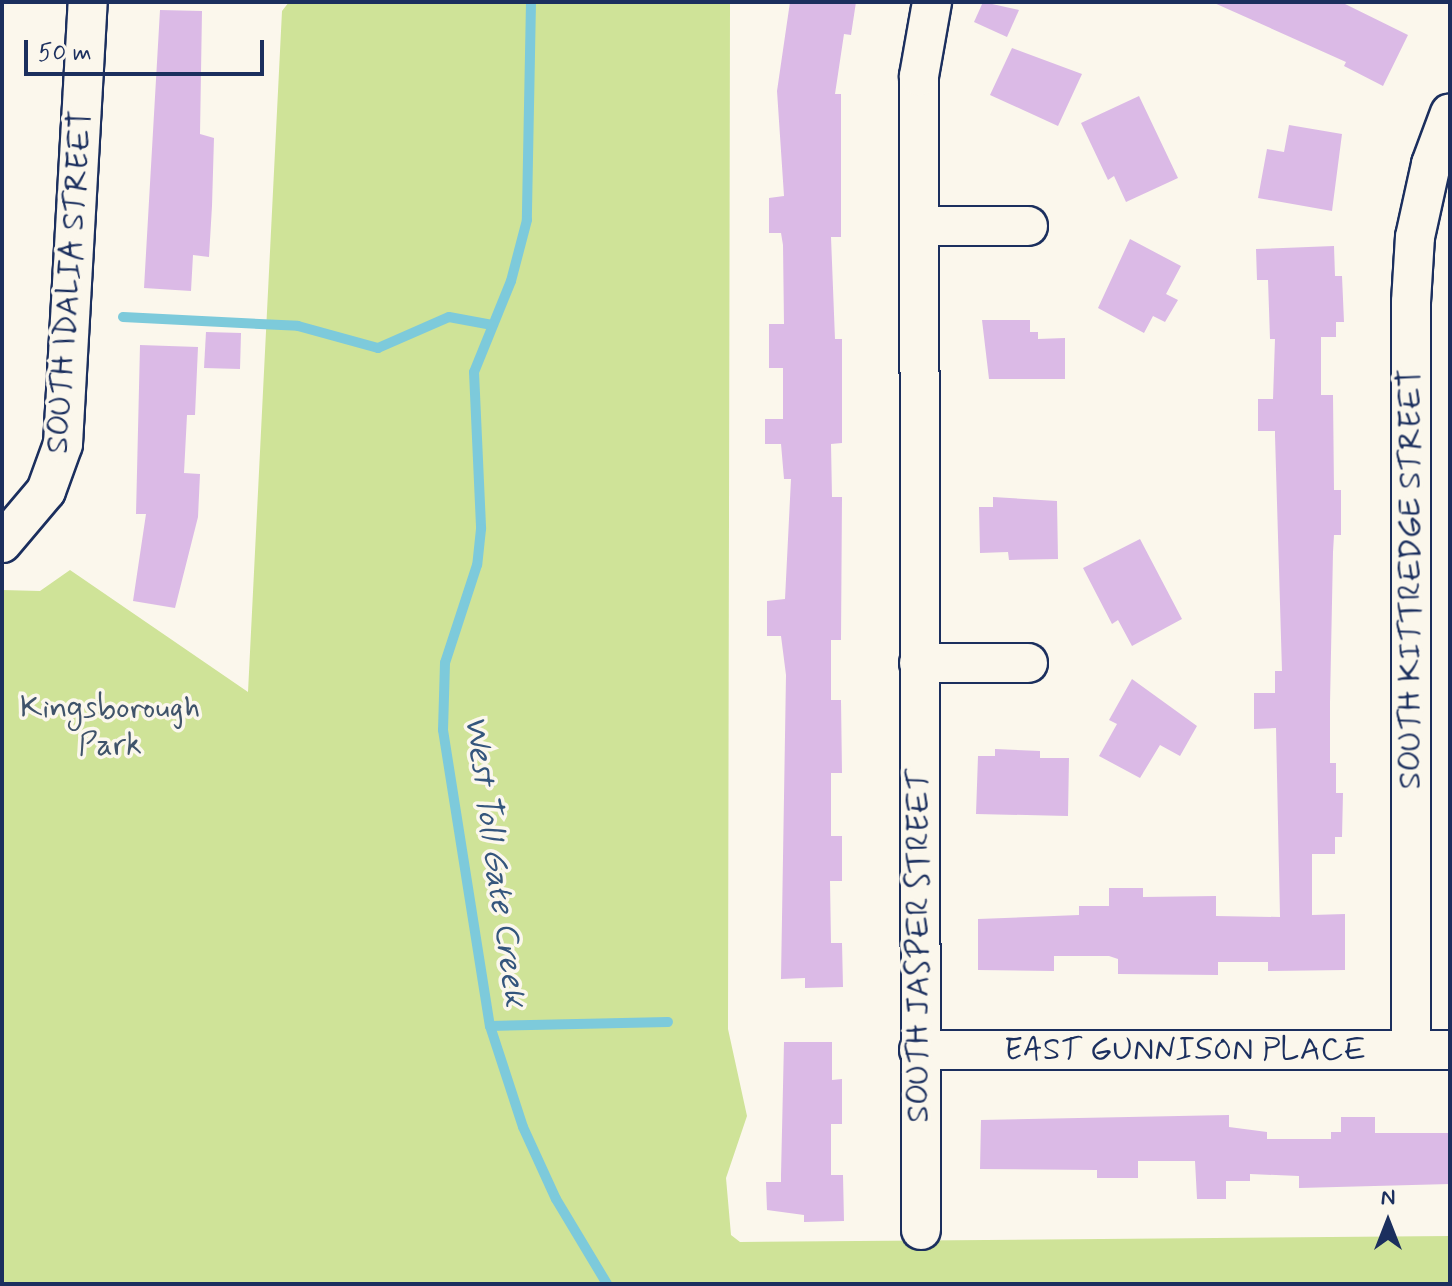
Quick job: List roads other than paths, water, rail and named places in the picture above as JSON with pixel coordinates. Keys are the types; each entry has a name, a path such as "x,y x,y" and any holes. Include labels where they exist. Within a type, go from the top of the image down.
{"street":[{"name":"SOUTH IDALIA STREET","path":"2,543 46,491 63,444 88,2"},
{"name":"SOUTH JASPER STREET","path":"921,1230 919,76 932,2"},
{"name":"SOUTH KITTREDGE STREET","path":"1411,1050 1411,302 1415,237 1431,164 1450,113"},
{"path":"919,226 1028,226"},
{"path":"919,663 1028,663"},
{"name":"EAST GUNNISON PLACE","path":"919,1050 1450,1050"}],"waterway":[{"name":"West Toll Gate Creek","path":"531,2 527,220 511,281 474,372 481,529 477,565 445,663 443,730 490,1026 523,1127 556,1199 607,1284"},
{"path":"123,317 298,326 378,348 449,317 492,325"},
{"path":"490,1026 668,1022"}],"park label":[{"name":"Kingsborough Park","path":"110,728"}]}
